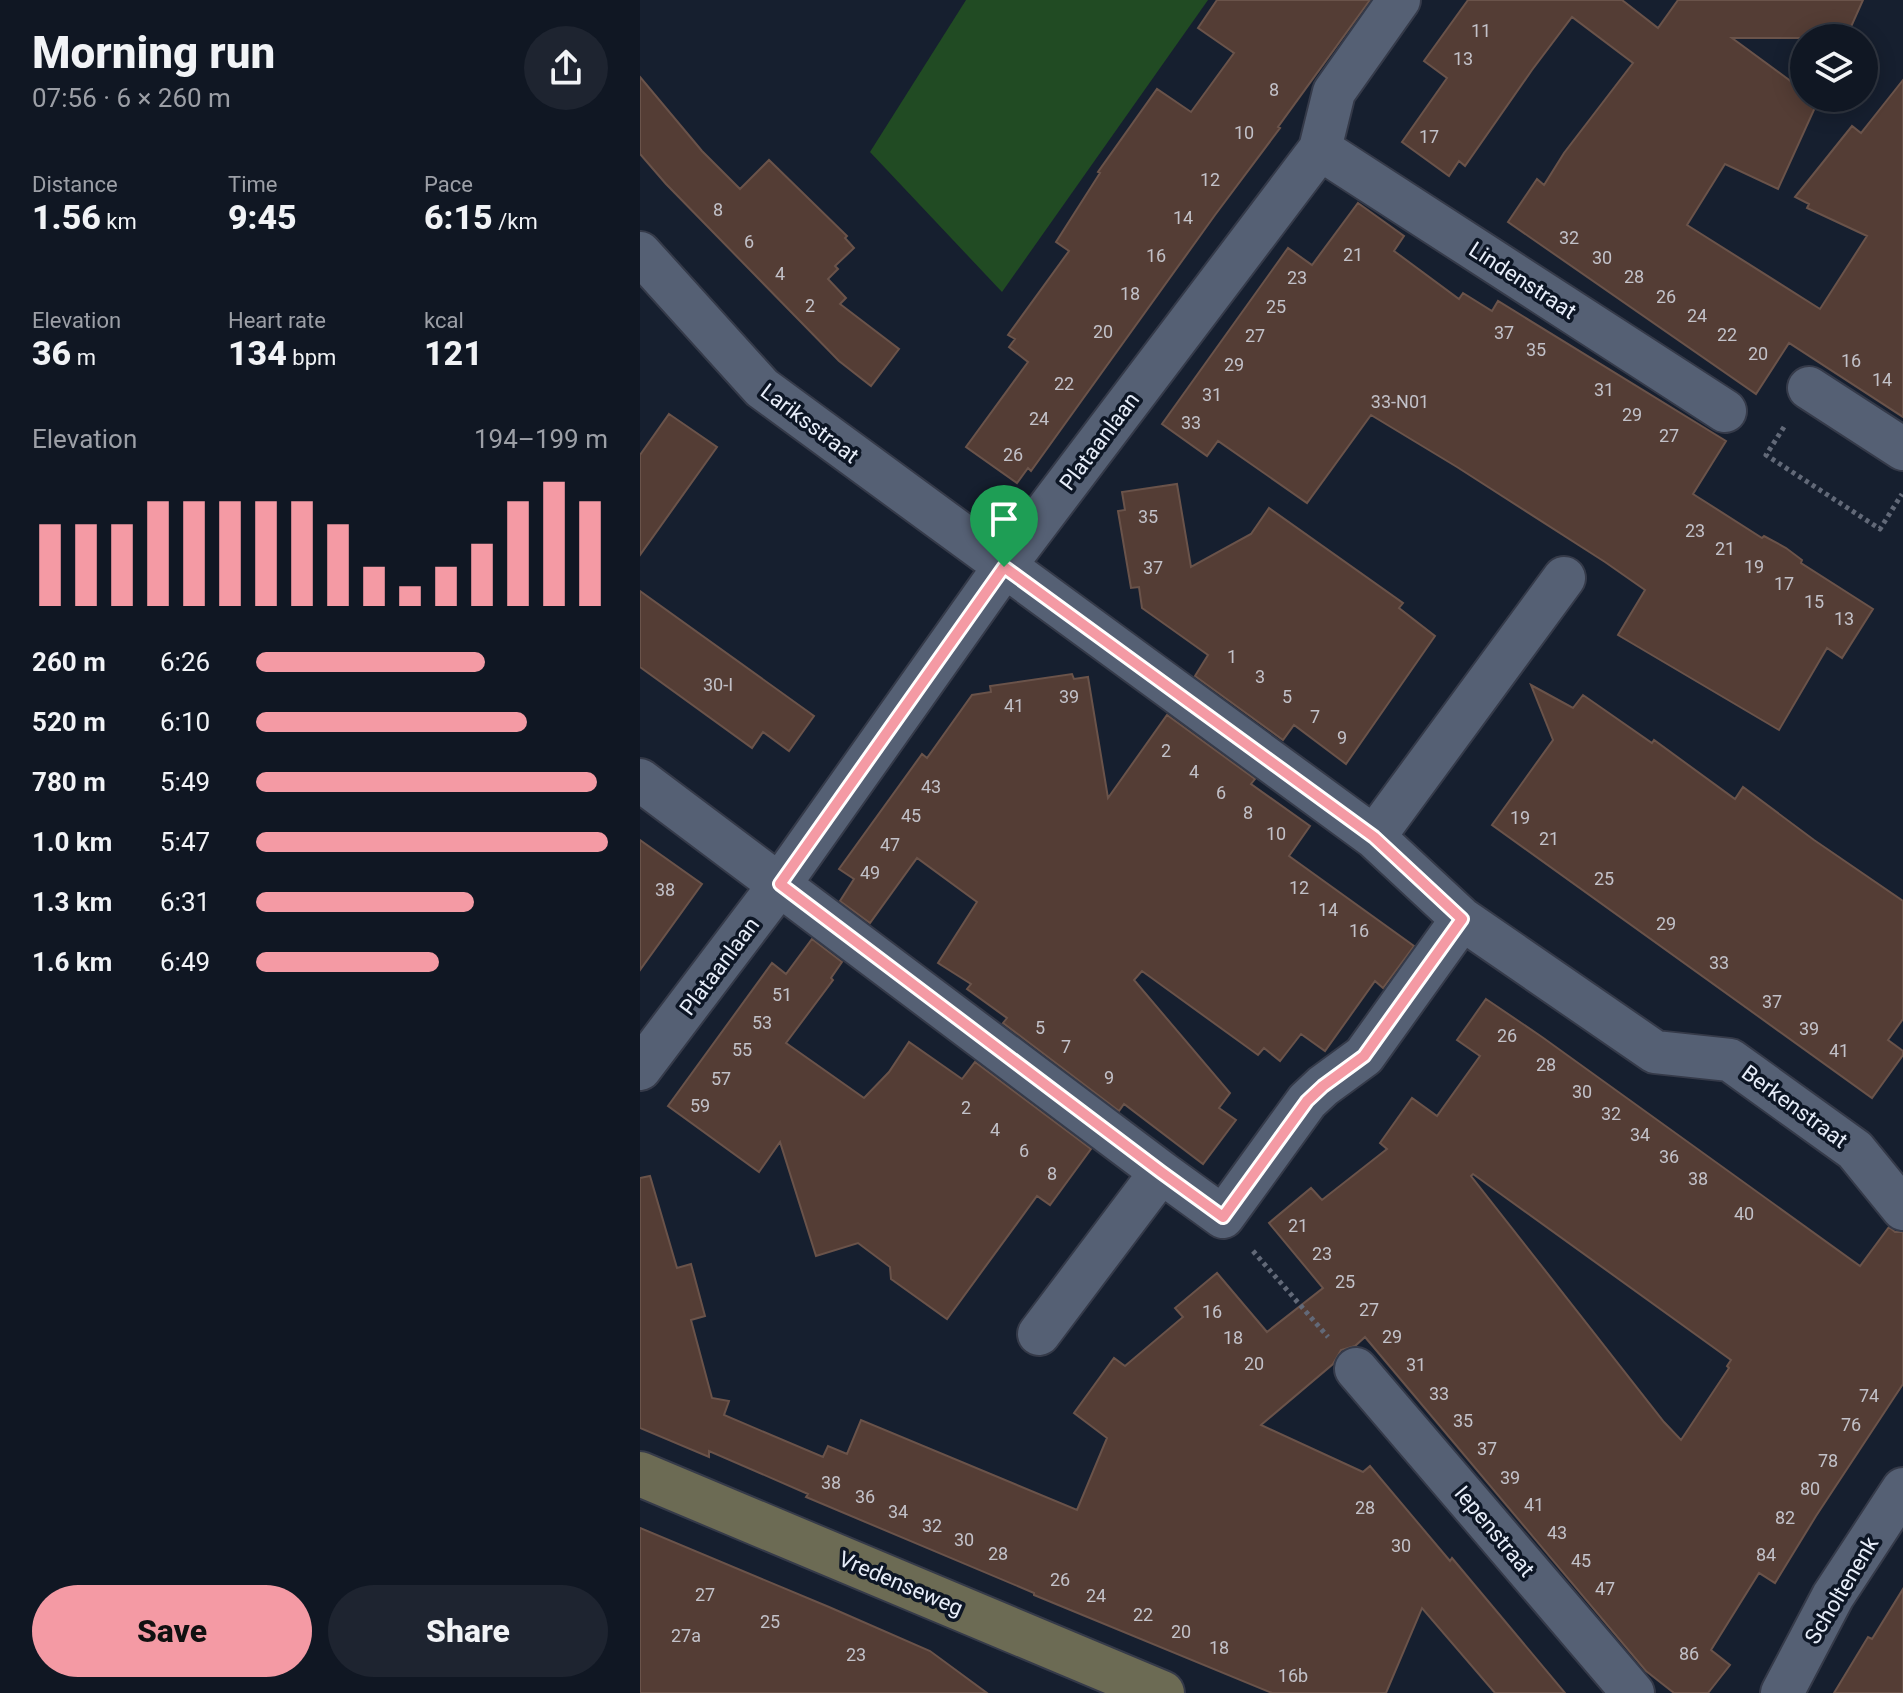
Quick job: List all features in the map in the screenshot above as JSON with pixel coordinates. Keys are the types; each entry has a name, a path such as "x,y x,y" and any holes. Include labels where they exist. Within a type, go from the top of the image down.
{"main road":[{"name":"Vredenseweg","path":"640,1474 1162,1693"}],"street":[{"name":"Plataanlaan","path":"640,1069 780,884 1004,567 1320,149 1334,92 1399,0"},
{"name":"Lindenstraat","path":"1320,149 1725,411"},
{"name":"Lariksstraat","path":"640,253 762,388 1004,567"},
{"path":"1809,388 1903,449"},
{"name":"Berkenstraat","path":"1004,567 1374,837 1462,919 1655,1052 1730,1060 1855,1150 1903,1209"},
{"path":"1374,837 1564,578"},
{"path":"640,780 1223,1217 1307,1101 1364,1056 1462,919"},
{"path":"1039,1334 1161,1172"},
{"name":"Iepenstraat","path":"1356,1369 1633,1693"},
{"name":"Scholtenenk","path":"1782,1693 1833,1596 1903,1489"}],"path":[{"path":"1809,388 1766,455 1880,529 1903,493"},
{"path":"1223,1217 1356,1369"}],"green space":[{"path":"966,0 1208,0 1002,292 870,152"}],"building":[{"path":"1217,0 1370,0 1031,471 1028,468 1017,483 966,447 1028,362 1009,347 1015,339 1008,335 1069,251 1056,242 1098,172 1157,89 1191,112 1234,53 1198,28"},
{"path":"1468,0 1622,0 1658,28 1678,0 1863,0 1852,24 1790,24 1790,38 1732,38 1790,81 1790,112 1813,112 1778,189 1725,164 1687,225 1820,309 1867,236 1807,208 1809,204 1795,197 1852,126 1861,133 1903,80 1903,417 1789,343 1756,394 1508,222 1537,179 1544,185 1564,153 1633,63 1572,17 1465,166 1459,161 1449,176 1402,142 1447,78 1424,61"},
{"path":"640,77 702,151 740,189 769,160 847,236 845,238 854,248 835,266 838,269 828,279 846,298 840,304 899,349 871,386 839,361 640,154"},
{"path":"1358,203 1404,236 1394,251 1459,299 1463,293 1492,311 1498,301 1726,441 1693,494 1762,538 1764,536 1786,548 1802,560 1801,563 1873,609 1842,658 1827,648 1779,730 1618,635 1645,590 1457,467 1371,415 1307,503 1218,441 1207,456 1162,424 1288,248 1312,265"},
{"path":"669,414 717,447 640,555 640,455"},
{"path":"1177,484 1191,567 1251,534 1269,508 1403,603 1399,608 1435,636 1346,764 1294,725 1283,740 1195,676 1208,655 1142,608 1139,587 1131,588 1118,511 1125,510 1122,492"},
{"path":"640,591 814,716 789,751 763,732 752,748 640,667"},
{"path":"1072,674 1074,679 1088,677 1108,798 1167,715 1255,779 1251,784 1310,826 1289,856 1414,946 1383,988 1375,981 1325,1051 1301,1034 1280,1061 1264,1048 1258,1055 1142,971 1134,980 1230,1093 1219,1108 1236,1120 1203,1164 1124,1104 1119,1111 1003,1023 1007,1018 967,989 971,984 938,963 977,902 917,858 870,923 840,901 854,879 839,869 922,754 927,758 972,695 991,692 990,686"},
{"path":"1531,685 1573,708 1583,695 1652,743 1654,740 1735,799 1743,787 1903,901 1903,1019 1888,1040 1903,1051 1903,1055 1872,1098 1492,825 1553,740"},
{"path":"640,840 702,884 640,970"},
{"path":"812,939 842,962 831,978 833,980 786,1043 864,1098 889,1072 909,1042 962,1079 975,1062 1091,1149 1050,1205 1037,1196 947,1319 891,1279 890,1267 858,1243 816,1256 780,1142 759,1172 668,1106 772,963 786,974"},
{"path":"1486,999 1860,1266 1889,1227 1895,1232 1903,1232 1903,1384 1775,1583 1759,1573 1711,1650 1730,1665 1708,1693 1674,1693 1646,1671 1365,1337 1355,1346 1341,1350 1333,1364 1261,1425 1363,1472 1370,1466 1565,1693 1495,1693 1422,1608 1386,1693 1272,1693 806,1497 808,1494 709,1451 709,1457 640,1428 640,1178 650,1176 677,1268 691,1264 705,1316 691,1320 712,1398 729,1401 724,1415 823,1457 828,1446 847,1454 861,1420 1077,1510 1107,1438 1074,1413 1114,1358 1125,1366 1183,1317 1175,1308 1217,1273 1267,1332 1323,1288 1269,1223 1311,1188 1322,1200 1387,1149 1380,1143 1412,1098 1437,1116 1480,1056 1457,1040","holes":["1473,1174 1731,1360 1727,1366 1729,1368 1681,1440 1471,1176"]},
{"path":"640,1528 930,1651 987,1693 640,1693"},
{"path":"1903,1589 1903,1693 1834,1693 1868,1637 1872,1639"}],"route":[{"path":"1004,567 1374,837 1462,919 1364,1056 1307,1101 1223,1217 780,884 1004,567"}]}
